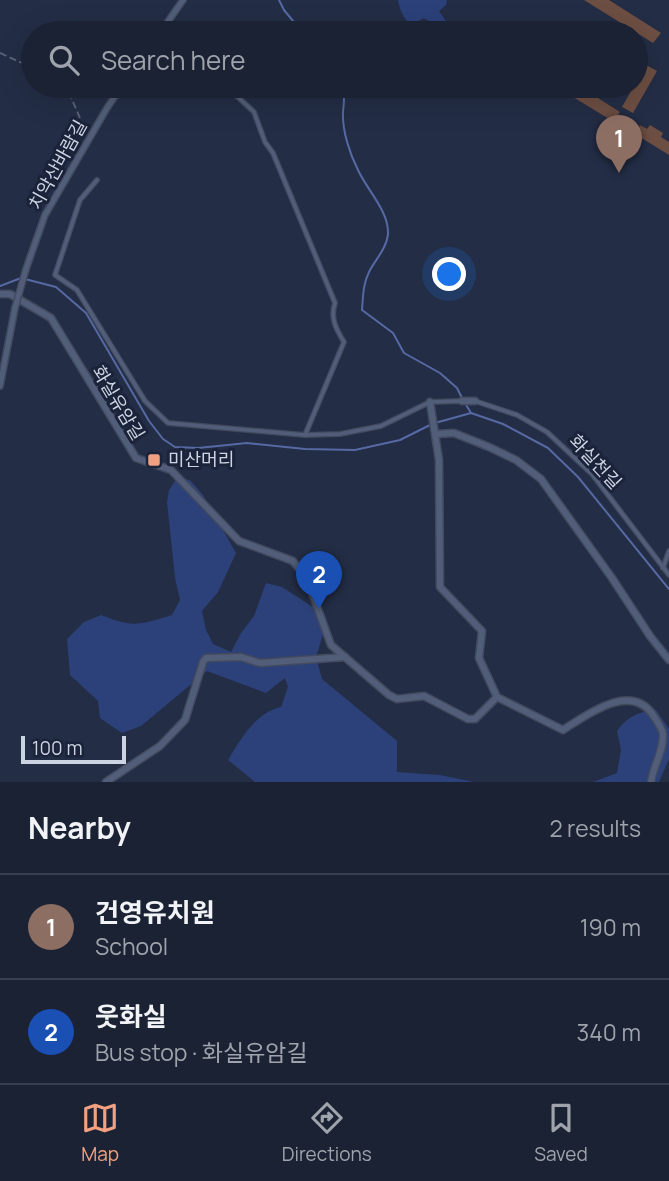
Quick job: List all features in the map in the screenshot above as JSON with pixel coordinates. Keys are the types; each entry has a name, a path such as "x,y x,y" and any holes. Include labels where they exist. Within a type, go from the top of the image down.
{"street":[{"path":"168,21 183,0"},
{"name":"치악산바람길","path":"0,386 15,308 45,215 114,98"},
{"name":"화실유암길","path":"0,294 10,294 51,318 136,458 171,470 239,541 293,561 307,579 331,645 345,657 397,699 425,696 468,719 475,719 497,697"},
{"path":"462,401 475,401"},
{"path":"431,405 439,460 440,587 482,631 480,658 497,697 563,730 598,708 630,699 646,704 663,732 651,782"},
{"path":"436,434 454,433 488,447 516,460 541,480 669,660"},
{"path":"106,782 160,746 186,720 206,658 241,657 260,663 345,657"}],"lane":[{"path":"239,98 254,112 265,142 273,153 335,303 332,313 344,342 305,435 341,433 381,426 431,405 462,401"},
{"name":"화실유암길","path":"97,180 80,200 55,275 77,290 145,401 168,423 305,435"},
{"name":"화실천길","path":"475,401 517,415 547,432 592,474 669,575"},
{"path":"663,568 669,551"}],"path":[{"path":"0,53 21,63"},
{"path":"71,98 83,125"}],"shaded area":[{"path":"398,0 447,0 446,5 439,11 446,21 429,21 424,18 407,21"},
{"path":"177,478 190,480 203,495 236,553 218,592 202,611 206,630 213,644 231,652 254,616 266,583 282,587 316,609 325,628 316,657 322,679 397,741 397,772 440,775 474,782 255,782 228,760 256,721 281,707 288,687 285,678 266,693 207,671 141,726 122,733 100,718 98,701 70,675 67,639 84,622 101,615 137,624 172,615 180,600 167,502 169,490"},
{"path":"656,710 669,729 669,759 659,782 593,782 617,773 621,750 617,731 621,726 634,716"}],"building":[{"path":"584,0 609,0 642,21 618,21"},
{"path":"648,25 661,33 653,43 648,40"},
{"path":"648,66 657,71 648,87"},
{"path":"575,98 598,98 620,112 614,122"},
{"path":"627,98 642,98 633,113 622,107"},
{"path":"640,125 647,129 650,125 663,133 661,137 669,142 669,155 635,134"}],"waterway":[{"path":"279,0 293,21"},
{"path":"344,98 344,127 349,150 385,217 388,234 369,272 362,310 393,333 404,353 440,373 457,388 462,398"},
{"path":"0,286 21,278 56,287 86,313 149,421 163,439 175,447 198,448 247,443 305,449 355,450 400,440 430,425"},
{"path":"465,403 471,413"},
{"path":"435,423 471,413 503,424 548,448 578,477 669,589"}],"place":[{"name":"건영유치원","path":"619,173"},
{"name":"미산머리","path":"154,460"},
{"name":"웃화실","path":"319,609"}]}
